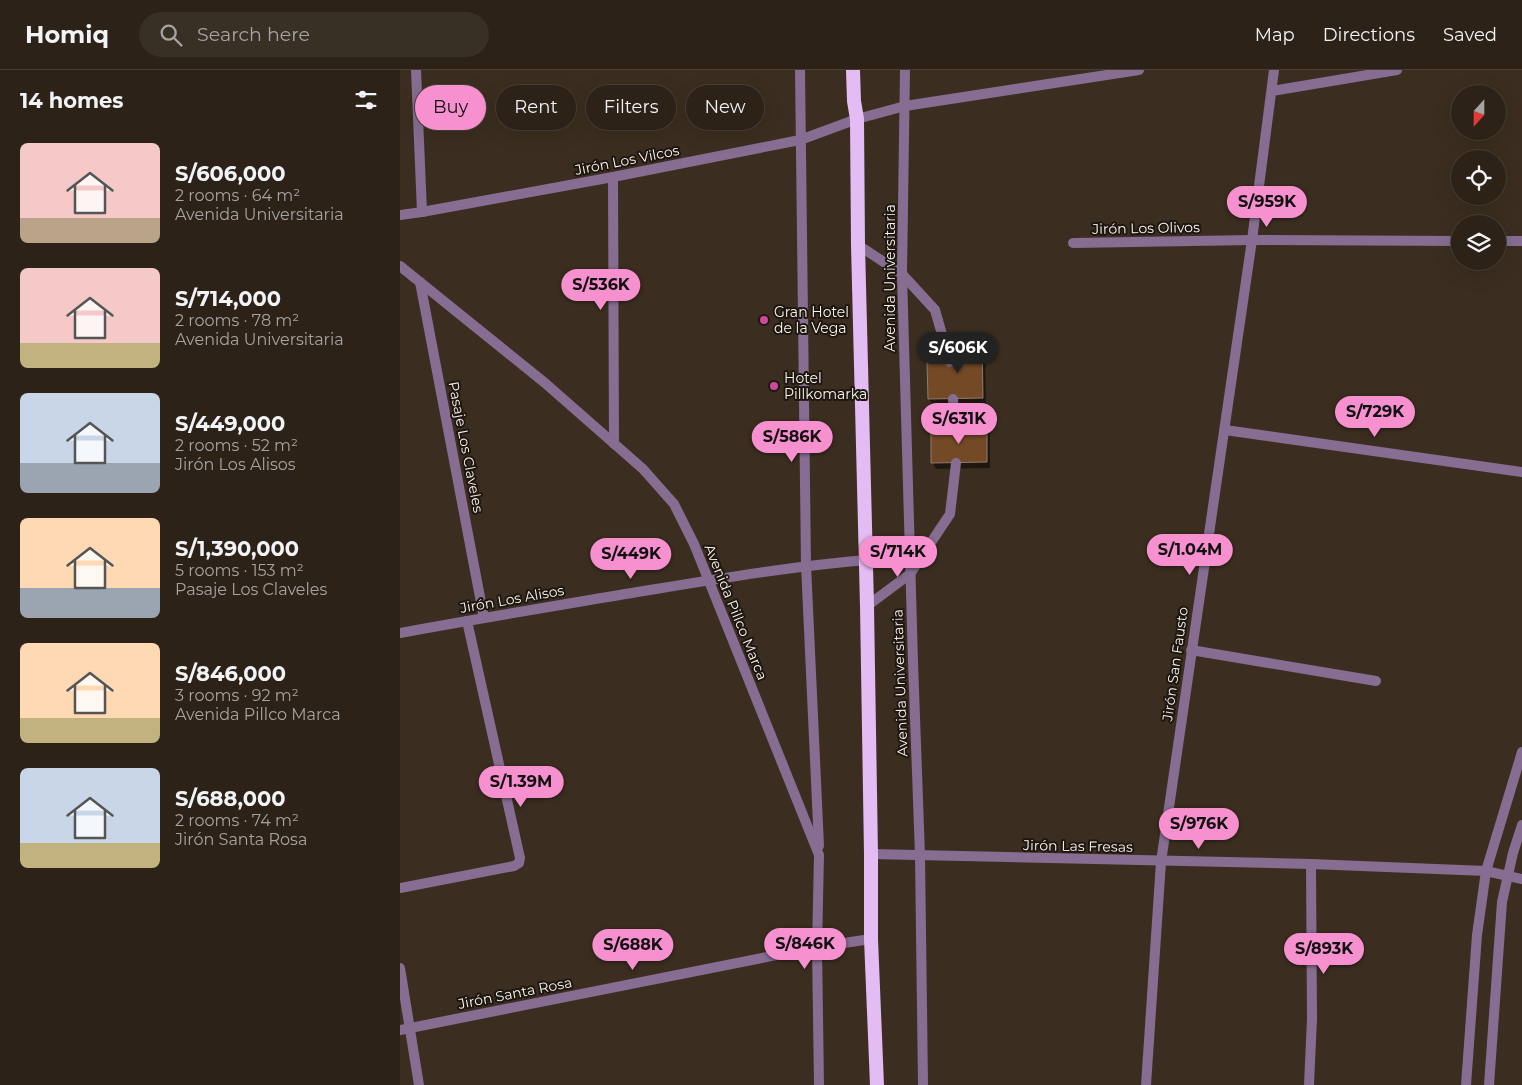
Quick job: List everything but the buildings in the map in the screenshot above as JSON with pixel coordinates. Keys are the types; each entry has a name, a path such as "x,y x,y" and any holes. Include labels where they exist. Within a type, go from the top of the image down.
{"highway":[{"path":"853,70 857,120 858,245 867,606 871,940 877,1085"}],"street":[{"path":"416,70 422,212"},
{"path":"800,70 806,565 819,855"},
{"name":"Avenida Universitaria","path":"905,70 902,274 920,855 923,1085"},
{"name":"Jirón Los Vilcos","path":"400,215 613,177 800,140 905,106 1139,70"},
{"name":"Jirón San Fausto","path":"1146,1085 1161,862 1252,240 1274,70"},
{"path":"1272,91 1397,70"},
{"path":"613,177 614,444"},
{"name":"Jirón Los Olivos","path":"1073,242 1252,240 1451,241"},
{"path":"1506,241 1522,241"},
{"path":"858,245 902,274 935,310 950,362"},
{"name":"Avenida Pillco Marca","path":"400,266 545,383 643,469 674,504 694,544 819,855 817,948 819,1085"},
{"name":"Pasaje Los Claveles","path":"420,282 484,618"},
{"path":"953,399 955,427"},
{"path":"1224,430 1522,472"},
{"path":"867,606 910,574 950,514 956,463"},
{"name":"Jirón Los Alisos","path":"400,633 708,580 806,565 866,560"},
{"path":"400,888 514,866 519,863 520,858 467,621"},
{"path":"1191,650 1376,681"},
{"path":"1466,1085 1477,935 1486,871 1522,752"},
{"path":"1489,1085 1502,911 1508,876 1522,825"},
{"name":"Jirón Las Fresas","path":"871,854 1311,864 1486,871 1522,880"},
{"path":"1309,1085 1312,1019 1311,864"},
{"name":"Jirón Santa Rosa","path":"404,1029 817,948 871,940"},
{"path":"400,968 404,1029 419,1085"}],"place":[{"name":"Gran Hotel de la Vega","path":"764,320"},
{"name":"Hotel Pillkomarka","path":"774,386"}]}
